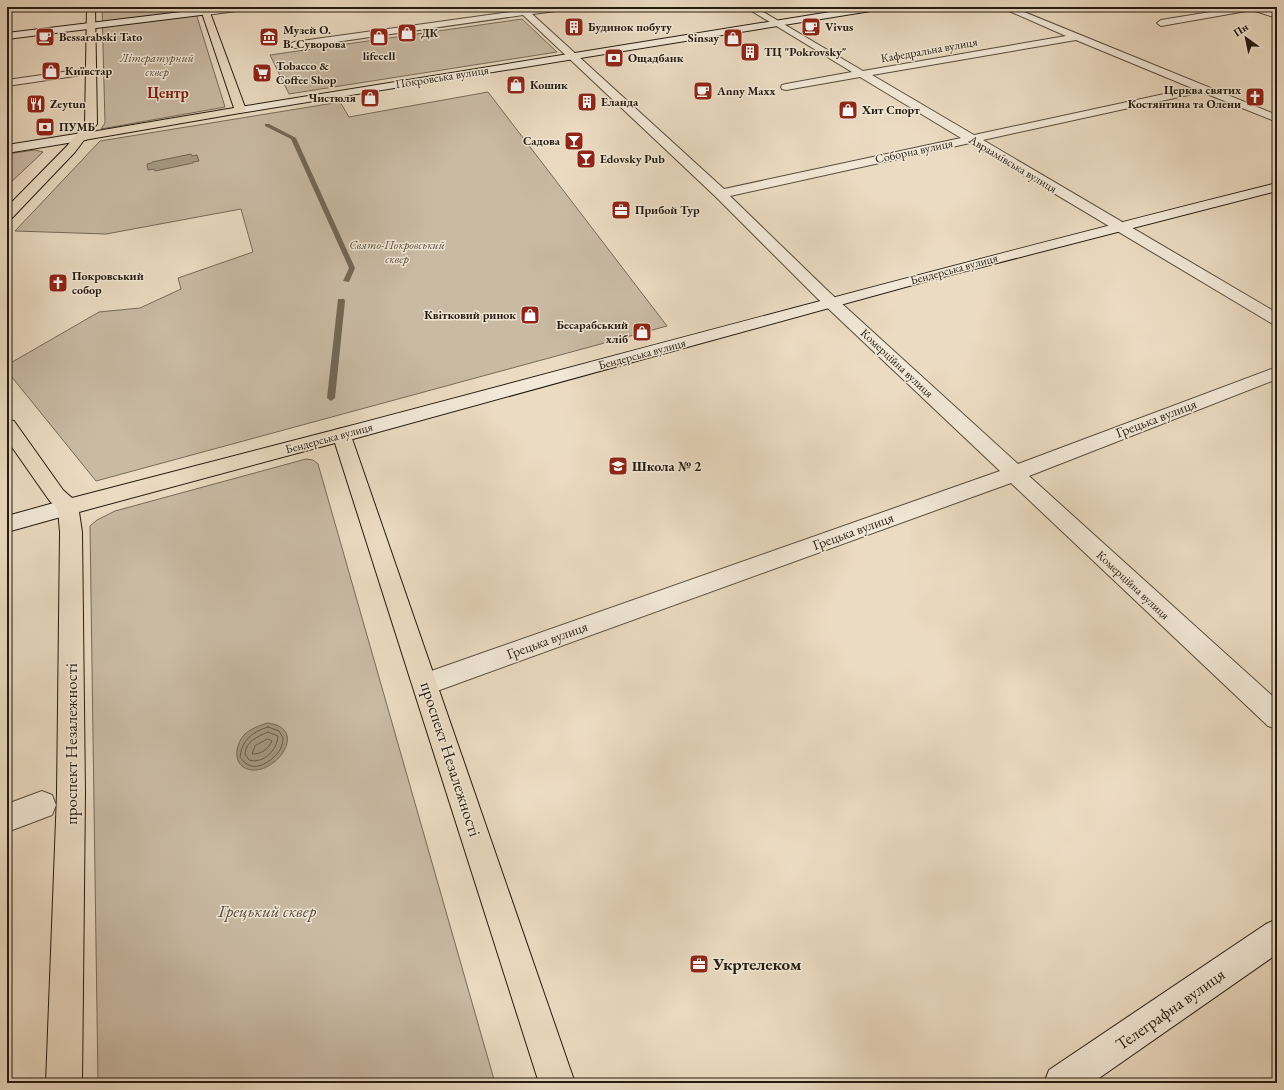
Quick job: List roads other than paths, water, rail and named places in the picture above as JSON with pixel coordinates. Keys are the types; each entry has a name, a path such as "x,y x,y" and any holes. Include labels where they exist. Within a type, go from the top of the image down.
{"main road":[{"path":"7,215 82,136 91,124 91,7"},
{"path":"205,9 240,110"},
{"name":"Покровська вулиця","path":"82,136 240,110"},
{"path":"7,426 56,495 68,507"},
{"name":"Бендерська вулиця","path":"68,507 342,435"},
{"name":"проспект Незалежності","path":"342,435 558,1083"},
{"name":"проспект Незалежності","path":"64,1083 71,794 71,532 68,507"}],"street":[{"path":"7,36 91,26 205,9 244,7"},
{"path":"294,45 522,10 564,7"},
{"name":"Авраамівська вулиця","path":"748,7 1277,320"},
{"name":"Покровська вулиця","path":"240,110 877,7"},
{"path":"1004,7 1277,119"},
{"path":"1161,23 1253,7 1277,15"},
{"name":"Комерційна вулиця","path":"522,10 720,194 830,302 1277,717"},
{"name":"Кафедральна вулиця","path":"786,88 1076,37"},
{"path":"7,83 91,71"},
{"name":"Соборна вулиця","path":"720,194 1202,89"},
{"name":"Покровська вулиця","path":"7,149 82,136"},
{"name":"Бендерська вулиця","path":"342,435 830,302 1117,226 1277,187"},
{"name":"Грецька вулиця","path":"426,684 1014,473 1277,373"},
{"name":"Бендерська вулиця","path":"7,524 68,507"},
{"path":"7,818 42,805"},
{"name":"Телеграфна вулиця","path":"1062,1083 1277,934"}],"water":[{"path":"191,154 192,156 197,155 199,161 155,171 154,169 148,170 147,164 152,162"},
{"path":"267,723 279,726 286,732 287,740 285,749 272,764 262,769 252,770 246,768 238,761 237,750 241,739 245,734 256,727"}],"waterway":[{"path":"267,125 293,138 352,268 347,281"},
{"path":"331,398 341,301"}],"place":[{"name":"Будинок побуту","path":"574,27"},
{"name":"Vivus","path":"811,27"},
{"name":"ДК","path":"407,33"},
{"name":"Bessarabski Tato","path":"45,37"},
{"name":"Музей О. В. Суворова","path":"269,37"},
{"name":"lifecell","path":"379,37"},
{"name":"Sinsay","path":"733,38"},
{"name":"ТЦ \"Pokrovsky\"","path":"750,52"},
{"name":"Ощадбанк","path":"614,58"},
{"name":"Київстар","path":"51,71"},
{"name":"Tobacco & Coffee Shop","path":"262,73"},
{"name":"Кошик","path":"516,85"},
{"name":"Anny Maxx","path":"703,91"},
{"name":"Церква святих Костянтина та Олени","path":"1255,97"},
{"name":"Чистюля","path":"370,98"},
{"name":"Еланда","path":"587,102"},
{"name":"Zeytun","path":"36,104"},
{"name":"Хит Спорт","path":"848,110"},
{"name":"ПУМБ","path":"45,127"},
{"name":"Садова","path":"574,141"},
{"name":"Edovsky Pub","path":"586,159"},
{"name":"Прибой Тур","path":"621,210"},
{"name":"Покровський собор","path":"58,283"},
{"name":"Квітковий ринок","path":"530,315"},
{"name":"Бесарабський хліб","path":"642,332"},
{"name":"Школа № 2","path":"618,466"},
{"name":"Укртелеком","path":"699,964"}],"district":[{"name":"Центр","path":"168,93"}],"park label":[{"name":"Літературний сквер","path":"157,65"},
{"name":"Свято-Покровський сквер","path":"397,252"},
{"name":"Грецький сквер","path":"267,911"}]}
